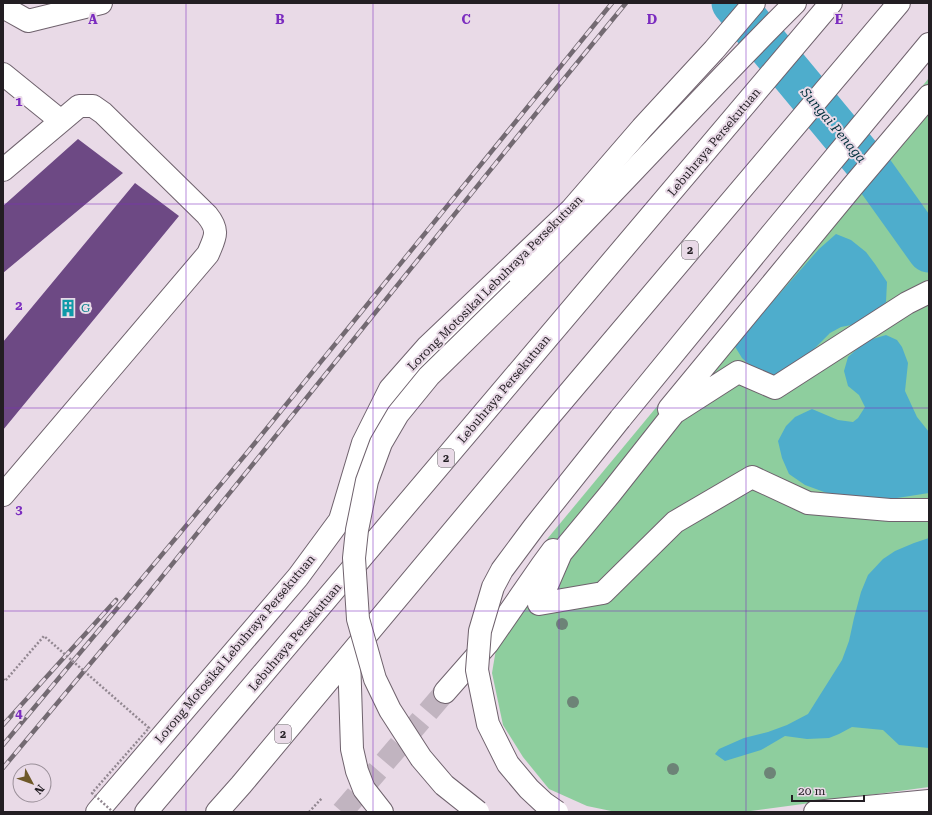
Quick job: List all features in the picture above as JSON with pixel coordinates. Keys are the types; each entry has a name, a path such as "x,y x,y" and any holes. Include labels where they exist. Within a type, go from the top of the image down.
{"main road":[{"path":"3,7 28,21 102,3"},
{"name":"Lorong Motosikal Lebuhraya Persekutuan","path":"96,812 298,577 340,520 363,443 390,390 427,347 571,210 754,3"},
{"path":"478,812 444,785 421,758 390,710 375,679 358,619 354,558 357,530 367,481 381,443 398,414 429,376 553,255 714,85 795,3"},
{"name":"Lebuhraya Persekutuan","path":"146,812 831,3"},
{"name":"2","path":"217,812 899,3"},
{"path":"556,812 529,789 508,764 488,724 477,670 480,631 493,587 502,570 534,527 620,419 925,49"},
{"path":"3,74 54,115"},
{"path":"445,692 488,643 542,565 852,187 929,96"},
{"path":"3,170 54,115 80,106 92,106 103,113 207,216 213,223 215,232 215,237 208,254 3,495"},
{"path":"929,292 907,302 775,388 738,372 674,413 561,553 539,604 603,593 675,522 752,477 808,503 890,510 929,510"},
{"path":"488,643 488,694 494,717 512,756 556,812"},
{"path":"349,656 352,749 357,771 364,789 366,812"},
{"path":"364,789 382,812"},
{"path":"815,812 929,801"},
{"path":"911,812 929,810"}],"path":[{"path":"3,679 5,680 44,636 149,728 92,793 114,812"},
{"path":"309,812 322,798"}],"green space":[{"path":"929,78 929,787 743,812 616,812 587,806 549,789 523,757 503,725 492,673 499,631 521,584 548,538"}],"water":[{"path":"836,234 851,240 866,252 875,264 887,282 886,302 873,316 862,323 841,327 830,333 815,348 807,360 773,377 755,370 742,358 734,345 819,249"},
{"path":"886,335 897,340 902,347 908,363 905,391 917,417 929,432 929,493 897,498 873,499 853,496 835,496 805,485 789,474 782,458 778,441 786,426 795,417 812,409 838,420 853,422 858,418 865,407 859,395 848,386 844,371 848,357 866,341"},
{"path":"929,538 929,748 899,745 883,730 852,727 829,738 807,739 785,736 761,750 725,761 715,754 719,749 744,738 768,732 787,725 808,714 842,660 849,641 861,592 868,575 883,559 895,551"}],"building":[{"path":"78,139 123,173 3,273 3,206"},
{"name":"G","path":"135,183 179,216 3,430 3,342"}],"waterway":[{"name":"Sungai Penaga","path":"733,3 869,167 929,251"}],"tunnel":[{"path":"342,812 445,692"}],"railway":[{"path":"3,745 246,454 612,3"},
{"path":"3,768 136,609 626,3"},
{"path":"3,725 116,600"}],"place":[{"name":"G","path":"68,308"}]}
